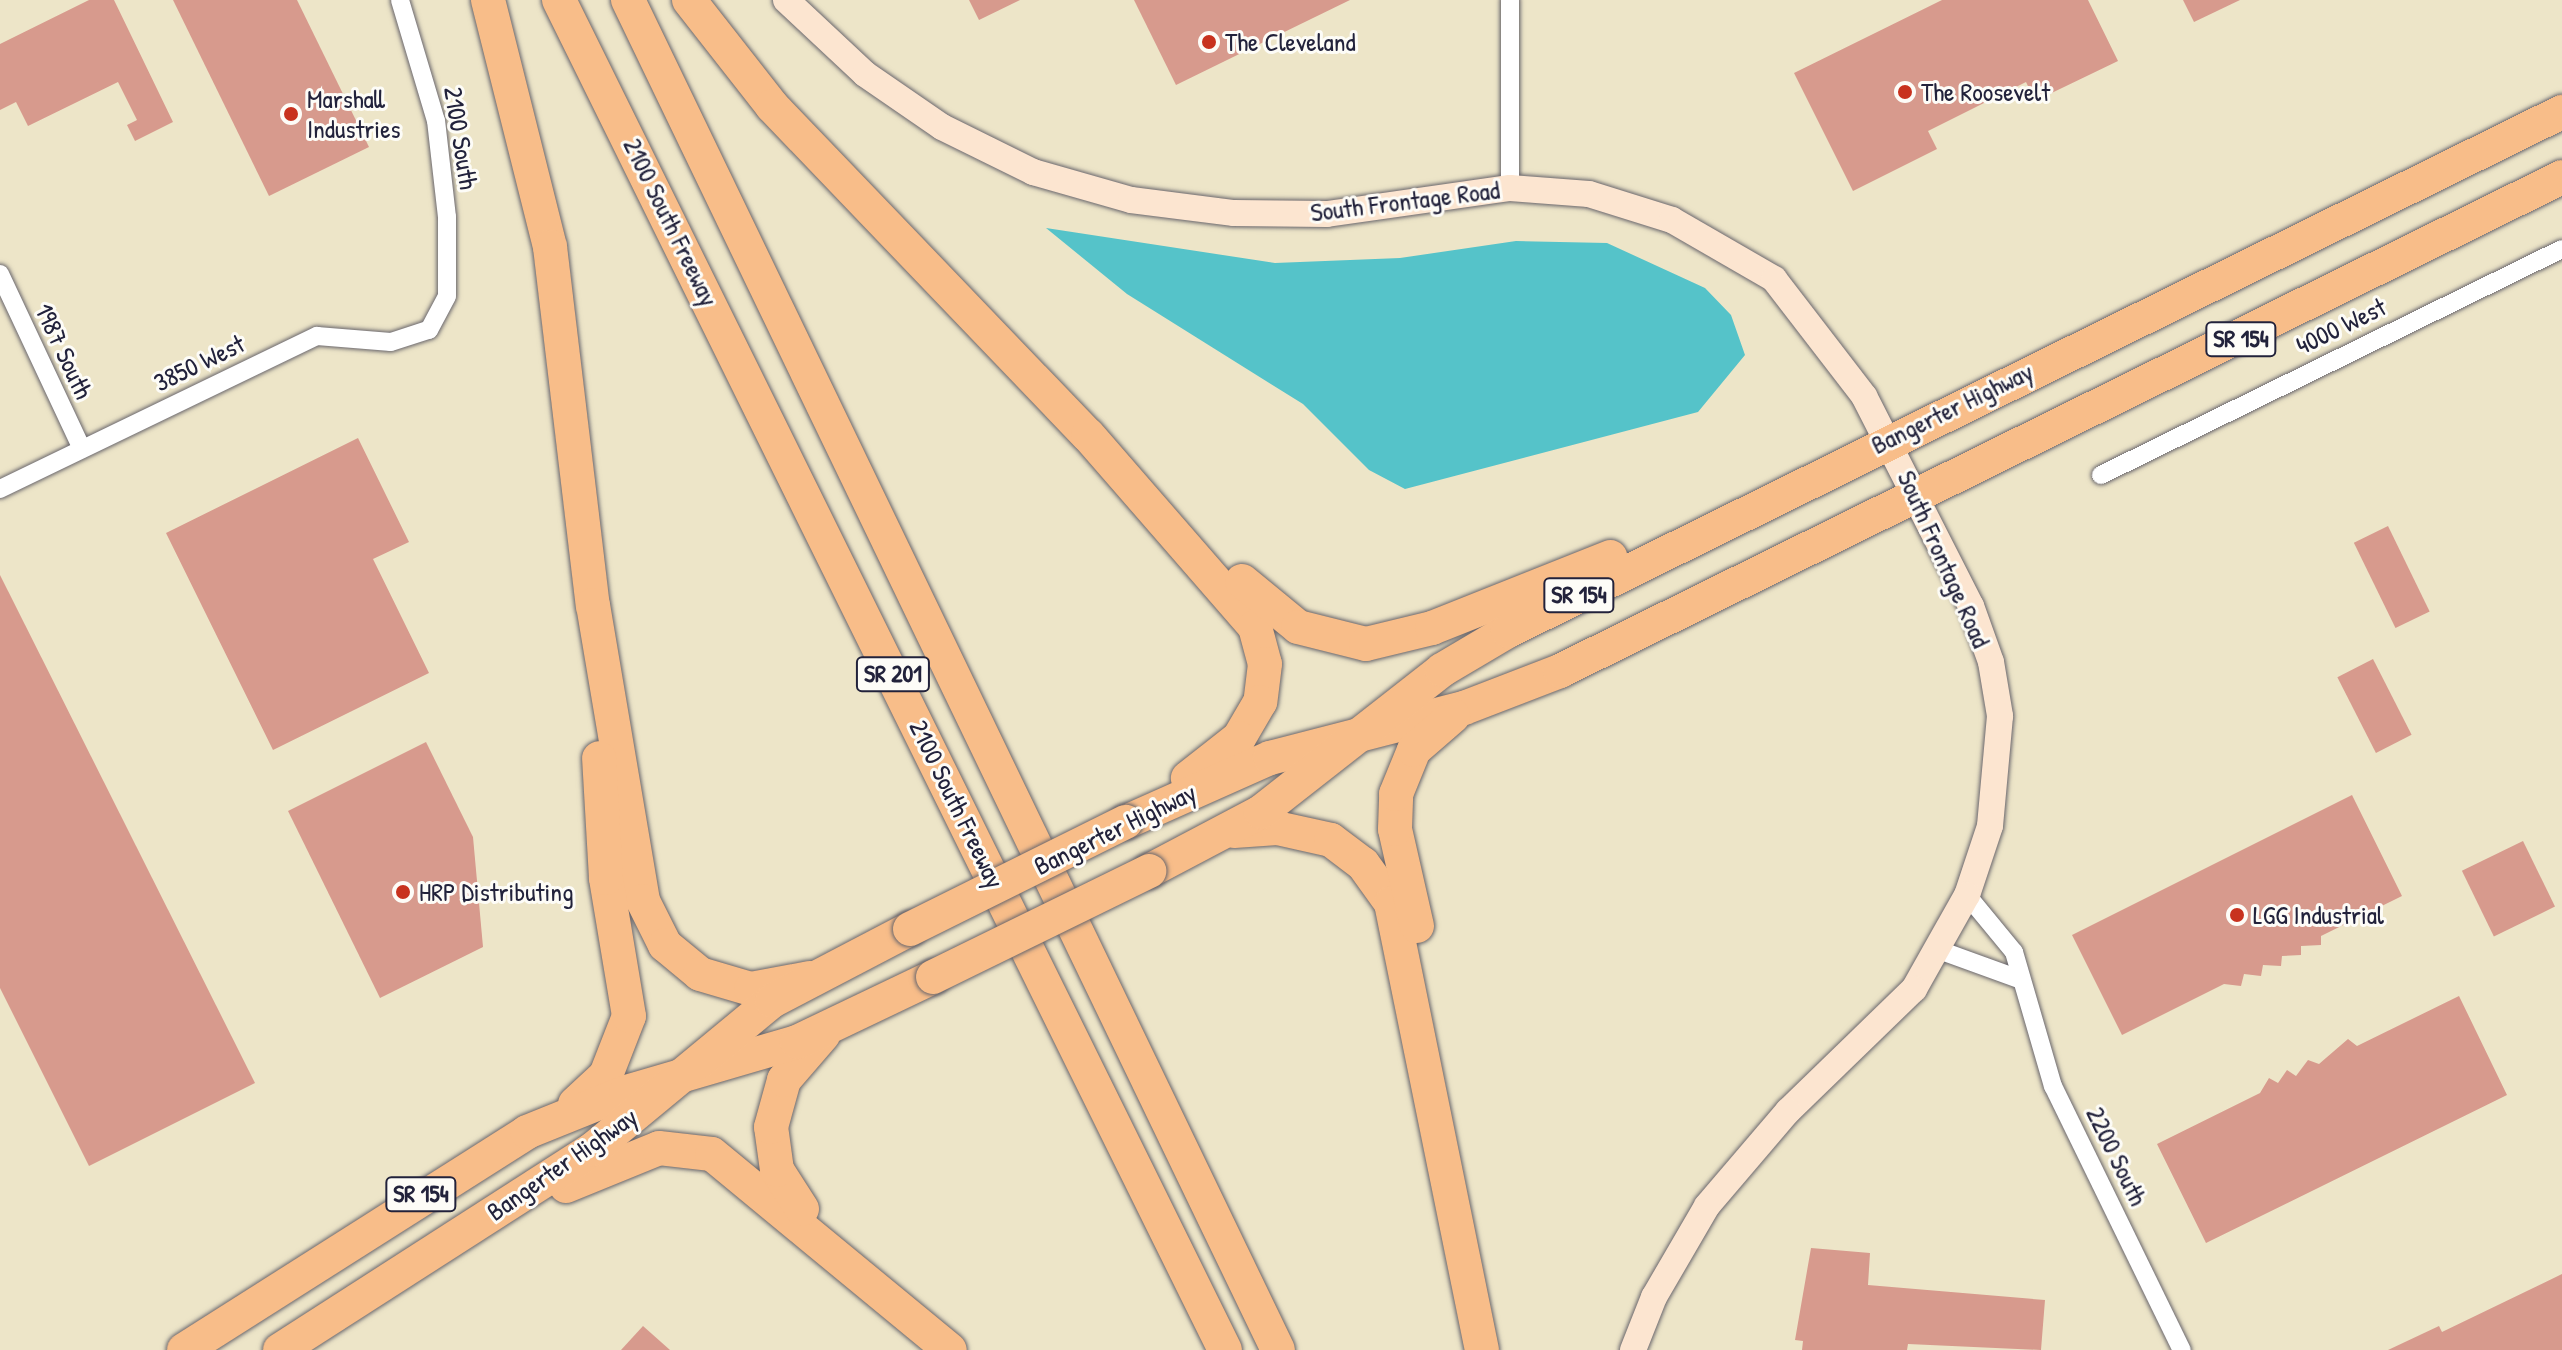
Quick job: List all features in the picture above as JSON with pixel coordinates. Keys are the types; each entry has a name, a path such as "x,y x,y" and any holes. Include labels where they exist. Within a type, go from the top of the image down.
{"highway":[{"path":"488,0 550,247 593,605 639,888 659,935 691,968 731,986 768,988 810,978"},
{"name":"2100 South Freeway","path":"559,0 1225,1350"},
{"name":"2100 South Freeway","path":"628,0 1278,1350"},
{"path":"689,0 772,106 1088,435 1237,601 1255,627 1265,664 1260,702 1239,738 1126,822"},
{"name":"Bangerter Highway","path":"184,1350 386,1216 558,1117 832,1027 1226,833 1497,637 1889,438 2562,112"},
{"name":"Bangerter Highway","path":"280,1350 593,1149 679,1077 810,978 1126,822 1270,758 1464,708 1622,643 1919,499 2562,177"},
{"path":"1088,435 1130,462 1272,611 1319,636 1366,644 1432,628 1811,477"},
{"path":"558,1117 606,1075 629,1016 603,851 593,605"},
{"path":"1464,708 1414,750 1394,810 1464,1280"},
{"path":"1226,833 1277,828 1324,837 1363,864 1384,891 1402,940 1464,1280 1482,1350"},
{"path":"832,1027 780,1087 771,1127 777,1170 797,1204 950,1350"},
{"path":"471,1228 643,1152 699,1149 744,1174 922,1324"}],"street":[{"name":"2100 South","path":"400,0 436,121 447,217 447,296 429,330"},
{"name":"South Frontage Road","path":"786,0 865,74 942,127 1033,172 1131,200 1234,213 1327,214 1510,188 1589,194 1672,220 1774,279 1822,334 1889,438 1971,606 2000,716 1990,826 1967,895 1939,950 1914,989 1788,1111 1707,1206 1654,1297 1633,1350"},
{"path":"1510,0 1510,188"},
{"name":"4000 West","path":"2101,475 2562,249"},
{"name":"1987 South","path":"0,274 82,449"},
{"name":"3850 West","path":"0,489 317,336 391,342 429,330"},
{"name":"2200 South","path":"1967,895 2014,952 2019,979 2053,1086 2182,1350"},
{"path":"1939,950 2019,979"}],"water":[{"path":"1046,228 1275,263 1400,258 1516,241 1607,243 1705,288 1731,315 1745,355 1698,412 1405,489 1369,470 1303,404 1127,294"}],"building":[{"path":"89,0 114,0 173,122 135,141 127,125 137,120 118,82 28,126 16,102 0,110 0,44"},
{"name":"Marshall Industries","path":"173,0 297,0 369,147 269,196"},
{"path":"969,0 1020,0 979,20"},
{"name":"The Cleveland","path":"1134,0 1350,0 1176,85"},
{"name":"The Roosevelt","path":"1942,0 2088,0 2118,61 2035,101 2026,82 1928,131 1937,149 1853,191 1794,73"},
{"path":"2183,0 2240,0 2194,22"},
{"path":"358,438 409,542 373,559 429,673 273,750 166,533"},
{"path":"2388,526 2430,611 2395,628 2354,543"},
{"path":"0,575 255,1083 89,1166 0,988"},
{"path":"2373,659 2412,735 2376,753 2337,677"},
{"name":"HRP Distributing","path":"426,742 473,837 483,947 380,998 288,811"},
{"name":"LGG Industrial","path":"2352,795 2402,896 2321,936 2321,945 2301,946 2301,955 2282,956 2281,966 2263,965 2261,976 2244,974 2241,986 2224,984 2122,1035 2072,935"},
{"path":"2523,841 2555,907 2494,936 2462,871"},
{"path":"2459,996 2507,1095 2206,1243 2157,1144 2260,1093 2269,1078 2278,1083 2287,1070 2296,1076 2308,1060 2319,1064 2348,1039 2357,1046"},
{"path":"1811,1248 1870,1253 1868,1285 2045,1300 2041,1350 1908,1344 1907,1350 1802,1350 1803,1341 1795,1340"},
{"path":"2562,1274 2562,1350 2388,1350 2439,1326 2442,1332"},
{"path":"643,1326 670,1350 621,1350"}],"place":[{"name":"The Cleveland","path":"1209,42"},
{"name":"The Roosevelt","path":"1905,92"},
{"name":"Marshall Industries","path":"291,114"},
{"name":"HRP Distributing","path":"403,892"},
{"name":"LGG Industrial","path":"2237,915"}]}
